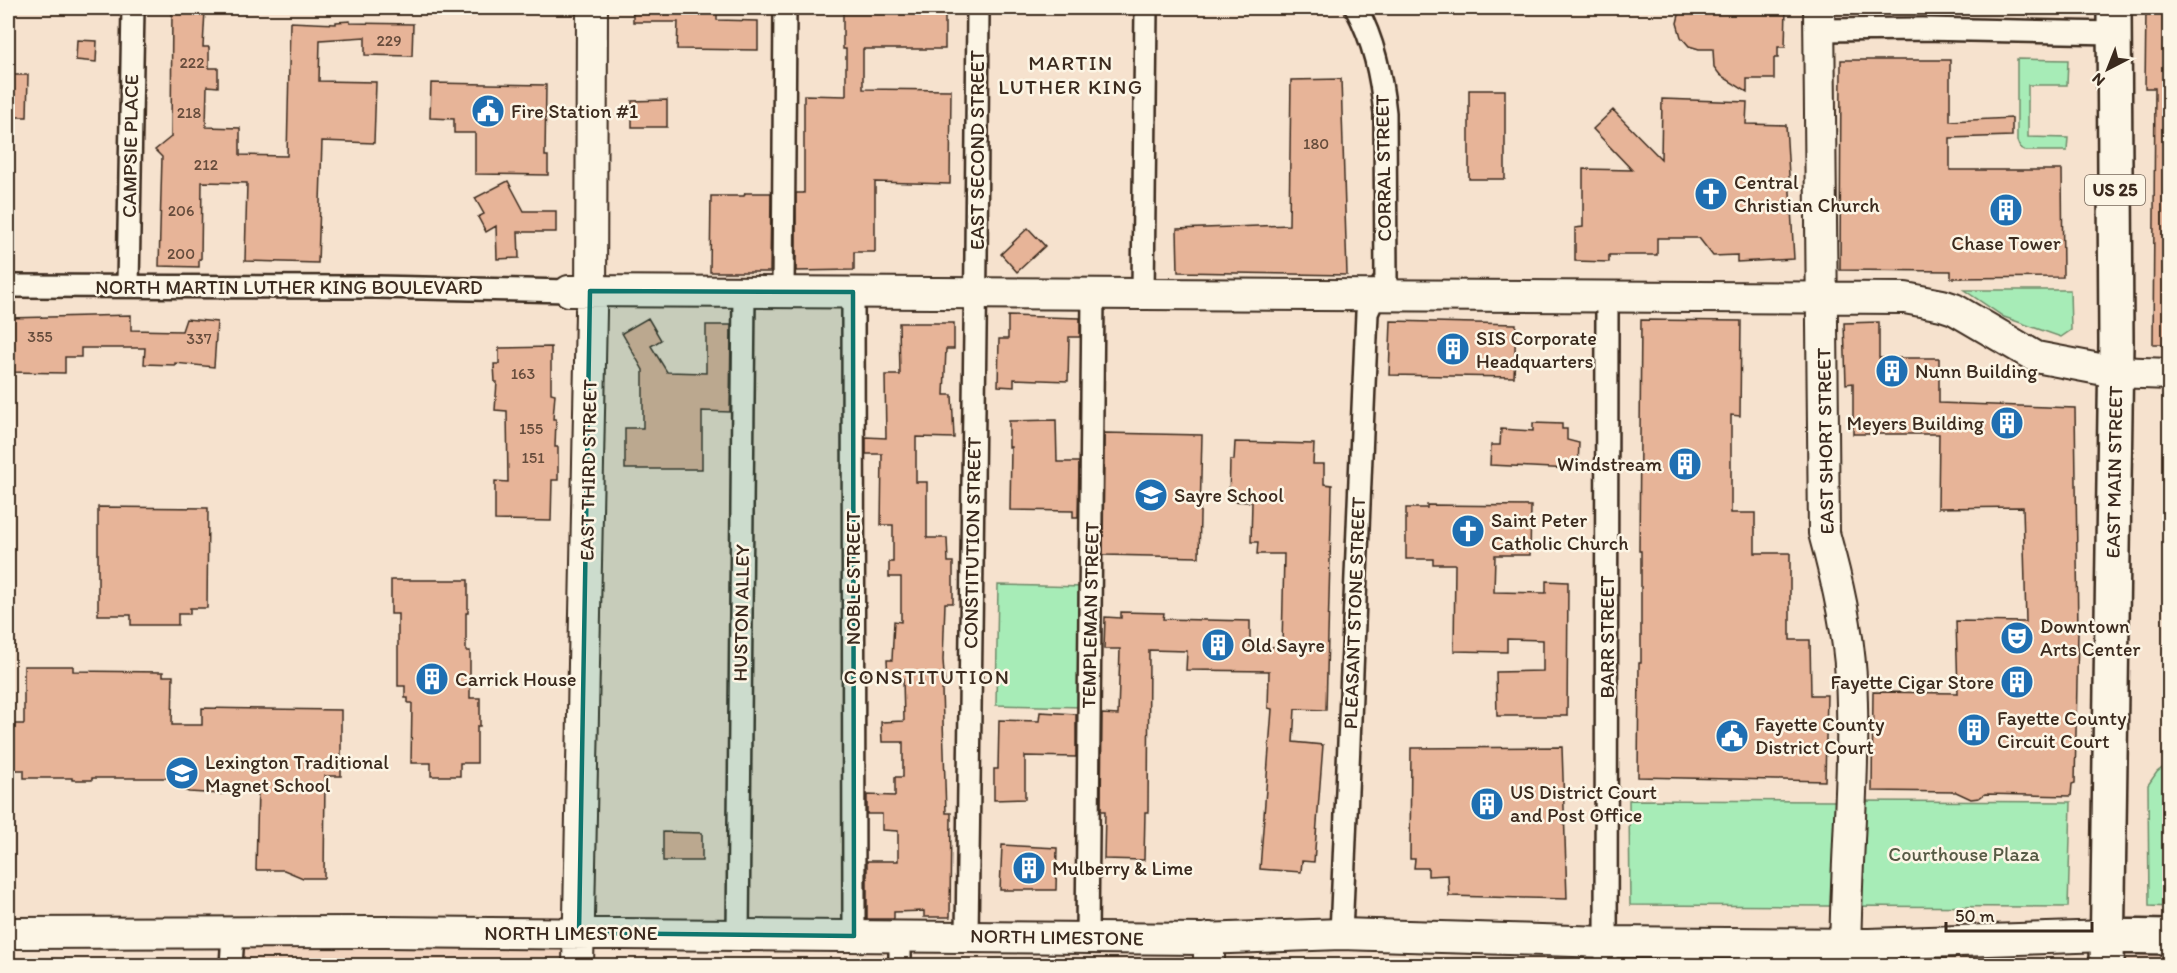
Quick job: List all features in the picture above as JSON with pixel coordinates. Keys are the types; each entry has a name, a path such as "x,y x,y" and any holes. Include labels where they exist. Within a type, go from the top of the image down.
{"main road":[{"name":"EAST THIRD STREET","path":"578,966 580,291 592,8"},
{"name":"EAST SHORT STREET","path":"1819,19 1824,533 1843,607 1851,677 1852,753 1845,954"},
{"name":"EAST MAIN STREET","path":"2107,951 2116,344 2114,20"},
{"path":"580,291 1905,298 1954,309 2036,357 2115,372 2169,374"},
{"name":"NORTH LIMESTONE","path":"8,933 579,933 1087,937 1209,952 1341,934 1606,954 2107,951"},
{"path":"2107,951 2169,937"}],"street":[{"name":"CAMPSIE PLACE","path":"128,285 133,8"},
{"path":"783,292 785,8"},
{"name":"EAST SECOND STREET","path":"975,293 978,8"},
{"path":"1143,294 1146,8"},
{"name":"CORRAL STREET","path":"1356,8 1363,19 1378,60 1385,113 1386,280 1376,295"},
{"path":"1819,19 1923,29 2114,20"},
{"name":"NORTH MARTIN LUTHER KING BOULEVARD","path":"8,286 376,286 580,291"},
{"name":"HUSTON ALLEY","path":"738,935 744,292"},
{"name":"NOBLE STREET","path":"853,292 854,936"},
{"name":"CONSTITUTION STREET","path":"966,936 975,293"},
{"name":"TEMPLEMAN STREET","path":"1087,937 1093,294"},
{"name":"PLEASANT STONE STREET","path":"1341,934 1367,313 1376,295"},
{"name":"BARR STREET","path":"1606,954 1608,296"},
{"path":"231,966 232,933"},
{"path":"900,936 900,966"}],"highlighted area":[{"path":"590,291 853,292 854,936 579,933"}],"shaded area":[{"path":"233,933 579,933 578,965 232,966"},
{"path":"2169,953 2169,965 2125,966 2128,958"}],"green space":[{"path":"371,8 570,8 570,13"},
{"path":"2017,59 2068,60 2067,85 2028,85 2028,137 2068,138 2067,151 2026,151 2020,148 2017,141"},
{"path":"1964,290 2070,290 2071,330 2061,337 2004,317"},
{"path":"998,585 1085,587 1082,707 996,705"},
{"path":"2169,763 2169,907 2149,906 2148,785 2157,772"},
{"name":"Courthouse Plaza","path":"1629,800 2071,802 2068,907 1630,905"}],"building":[{"path":"172,8 205,10 203,47 209,47 209,68 218,68 218,87 207,86 206,127 240,128 240,155 287,156 290,22 336,24 336,22 350,21 350,23 413,24 412,56 365,55 365,37 320,40 319,81 376,82 374,143 322,141 318,263 245,261 247,183 202,182 199,267 159,266 162,157 155,150 171,137"},
{"path":"633,8 717,8 717,20 758,21 758,50 677,49 678,22 633,22"},
{"path":"843,8 945,8 945,49 863,49 863,89 951,90 950,184 875,182 875,252 854,252 854,270 796,271 796,193 804,193 804,95 846,96"},
{"path":"1687,8 1786,8 1785,47 1778,47 1778,58 1774,58 1774,79 1747,79 1747,92 1720,75 1714,67 1713,49 1689,46 1681,37 1677,23 1679,15"},
{"path":"2146,8 2169,8 2169,344 2153,344 2155,88 2145,88"},
{"path":"77,40 97,41 96,62 76,60"},
{"path":"1841,60 1950,60 1950,121 2012,118 2012,136 1950,138 1950,170 2062,170 2063,277 1951,278 1951,271 1840,270"},
{"path":"8,75 28,75 27,117 8,117"},
{"path":"1341,79 1347,275 1178,272 1177,229 1289,225 1291,80"},
{"name":"Fire Station #1","path":"431,83 546,85 545,156 548,156 548,175 475,174 475,133 454,133 454,119 430,118"},
{"path":"1469,90 1505,90 1505,179 1469,179"},
{"path":"1662,99 1747,102 1746,124 1786,125 1794,259 1737,262 1737,255 1713,256 1699,238 1657,238 1657,255 1609,255 1609,262 1575,261 1575,228 1583,227 1583,169 1632,170 1593,129 1613,110 1661,159"},
{"path":"667,100 667,127 632,127 632,101"},
{"path":"508,181 524,211 556,211 556,232 518,232 519,258 497,259 496,226 486,232 478,217 484,214 475,198"},
{"path":"745,193 771,193 770,272 710,272 711,196 744,196"},
{"path":"1028,228 1045,246 1017,272 1001,254"},
{"path":"131,315 131,330 182,331 186,319 217,322 214,367 175,363 175,365 144,364 145,348 81,348 81,357 65,357 65,373 8,372 8,318"},
{"path":"1008,316 1080,318 1080,337 1069,337 1068,381 1014,379 1014,387 998,386 999,339 1008,339"},
{"path":"648,318 661,340 651,346 667,372 706,373 706,325 731,325 730,412 702,411 702,469 625,469 625,428 643,428 643,370 622,333"},
{"path":"1641,320 1741,321 1740,416 1731,415 1731,513 1755,513 1755,553 1790,553 1790,640 1810,640 1811,695 1827,695 1825,781 1638,777 1639,663 1641,663 1641,551 1639,551"},
{"name":"SIS Corporate Headquarters","path":"1391,321 1516,324 1514,377 1389,375"},
{"path":"1879,322 1879,358 1939,358 1939,403 2075,408 2078,630 2075,783 2072,784 2071,796 1985,794 1971,799 1956,792 1872,791 1873,692 1958,693 1956,621 2026,622 2023,507 1938,508 1939,434 1853,434 1853,383 1846,384 1844,323"},
{"path":"899,323 954,323 954,349 946,349 944,395 952,395 954,438 916,437 916,482 927,482 927,538 947,538 948,562 953,562 953,603 945,603 943,660 945,689 942,690 946,813 951,813 950,917 924,917 924,911 894,912 894,919 867,919 867,861 898,861 898,831 882,830 882,814 867,814 867,795 895,796 895,777 903,777 903,742 882,742 881,722 904,721 903,678 888,678 887,660 892,660 894,621 901,622 901,577 889,577 889,562 893,562 893,525 881,525 882,454 866,454 866,437 886,438 885,375 900,375"},
{"path":"551,347 551,393 555,394 553,419 556,419 555,447 558,447 558,480 552,480 551,521 495,520 495,481 508,482 507,411 495,410 497,382 495,382 494,364 499,364 499,348"},
{"path":"1056,420 1057,462 1079,462 1078,517 1073,517 1073,511 1010,510 1009,421"},
{"path":"1533,423 1562,424 1562,429 1567,429 1567,440 1579,443 1578,466 1572,466 1571,469 1490,465 1491,445 1500,445 1501,429 1533,431"},
{"name":"Sayre School","path":"1104,433 1202,435 1199,557 1103,555"},
{"path":"1235,442 1314,444 1313,464 1324,464 1324,484 1332,485 1326,710 1295,709 1293,742 1323,745 1314,862 1302,861 1301,872 1260,869 1272,709 1268,708 1269,671 1186,670 1187,651 1149,650 1148,812 1145,812 1144,860 1104,859 1105,811 1101,811 1102,714 1118,715 1120,649 1104,649 1105,617 1121,618 1121,612 1164,613 1163,619 1250,621 1250,646 1282,647 1284,554 1257,554 1258,542 1251,542 1252,502 1229,501 1230,460 1234,460"},
{"path":"1427,505 1531,506 1530,555 1495,555 1494,592 1546,593 1546,581 1568,582 1567,716 1497,716 1496,672 1543,671 1543,640 1507,639 1507,652 1454,651 1455,564 1433,564 1433,559 1406,559 1406,508 1427,508"},
{"path":"98,507 208,508 207,608 190,608 190,614 178,614 178,625 131,625 131,615 98,615"},
{"name":"Carrick House","path":"391,580 468,580 466,651 470,651 470,698 480,698 480,726 477,726 477,763 460,763 460,776 431,776 431,763 411,763 412,703 408,703 408,698 405,698 405,686 398,686 398,614 391,614"},
{"name":"Lexington Traditional Magnet School","path":"24,666 73,666 73,671 163,672 163,676 173,676 172,725 202,725 202,708 341,710 341,776 325,776 324,878 303,878 284,870 256,870 258,789 222,794 189,792 174,785 174,778 72,780 72,778 24,778 24,770 10,770 10,724 24,724"},
{"path":"1040,712 1076,714 1076,757 1025,756 1025,799 994,800 994,769 998,769 999,720 1039,721"},
{"name":"US District Court and Post Office","path":"1562,747 1567,899 1449,896 1448,875 1428,876 1428,868 1414,868 1415,859 1410,859 1411,748"},
{"path":"663,832 702,833 702,861 663,861"},
{"name":"Mulberry & Lime","path":"1002,845 1057,848 1056,890 1000,890"}],"place":[{"name":"Fire Station #1","path":"488,111"},
{"name":"Central Christian Church","path":"1711,194"},
{"name":"Chase Tower","path":"2006,210"},
{"name":"SIS Corporate Headquarters","path":"1453,349"},
{"name":"Nunn Building","path":"1892,371"},
{"name":"Meyers Building","path":"2007,423"},
{"name":"Windstream","path":"1685,464"},
{"name":"Sayre School","path":"1151,495"},
{"name":"Saint Peter Catholic Church","path":"1468,531"},
{"name":"Downtown Arts Center","path":"2017,638"},
{"name":"Old Sayre","path":"1218,645"},
{"name":"Carrick House","path":"432,679"},
{"name":"Fayette Cigar Store","path":"2017,682"},
{"name":"Fayette County Circuit Court","path":"1974,730"},
{"name":"Fayette County District Court","path":"1732,736"},
{"name":"Lexington Traditional Magnet School","path":"182,773"},
{"name":"US District Court and Post Office","path":"1487,804"},
{"name":"Mulberry & Lime","path":"1029,868"}],"district":[{"name":"MARTIN LUTHER KING","path":"1071,75"},
{"name":"CONSTITUTION","path":"927,677"}]}
